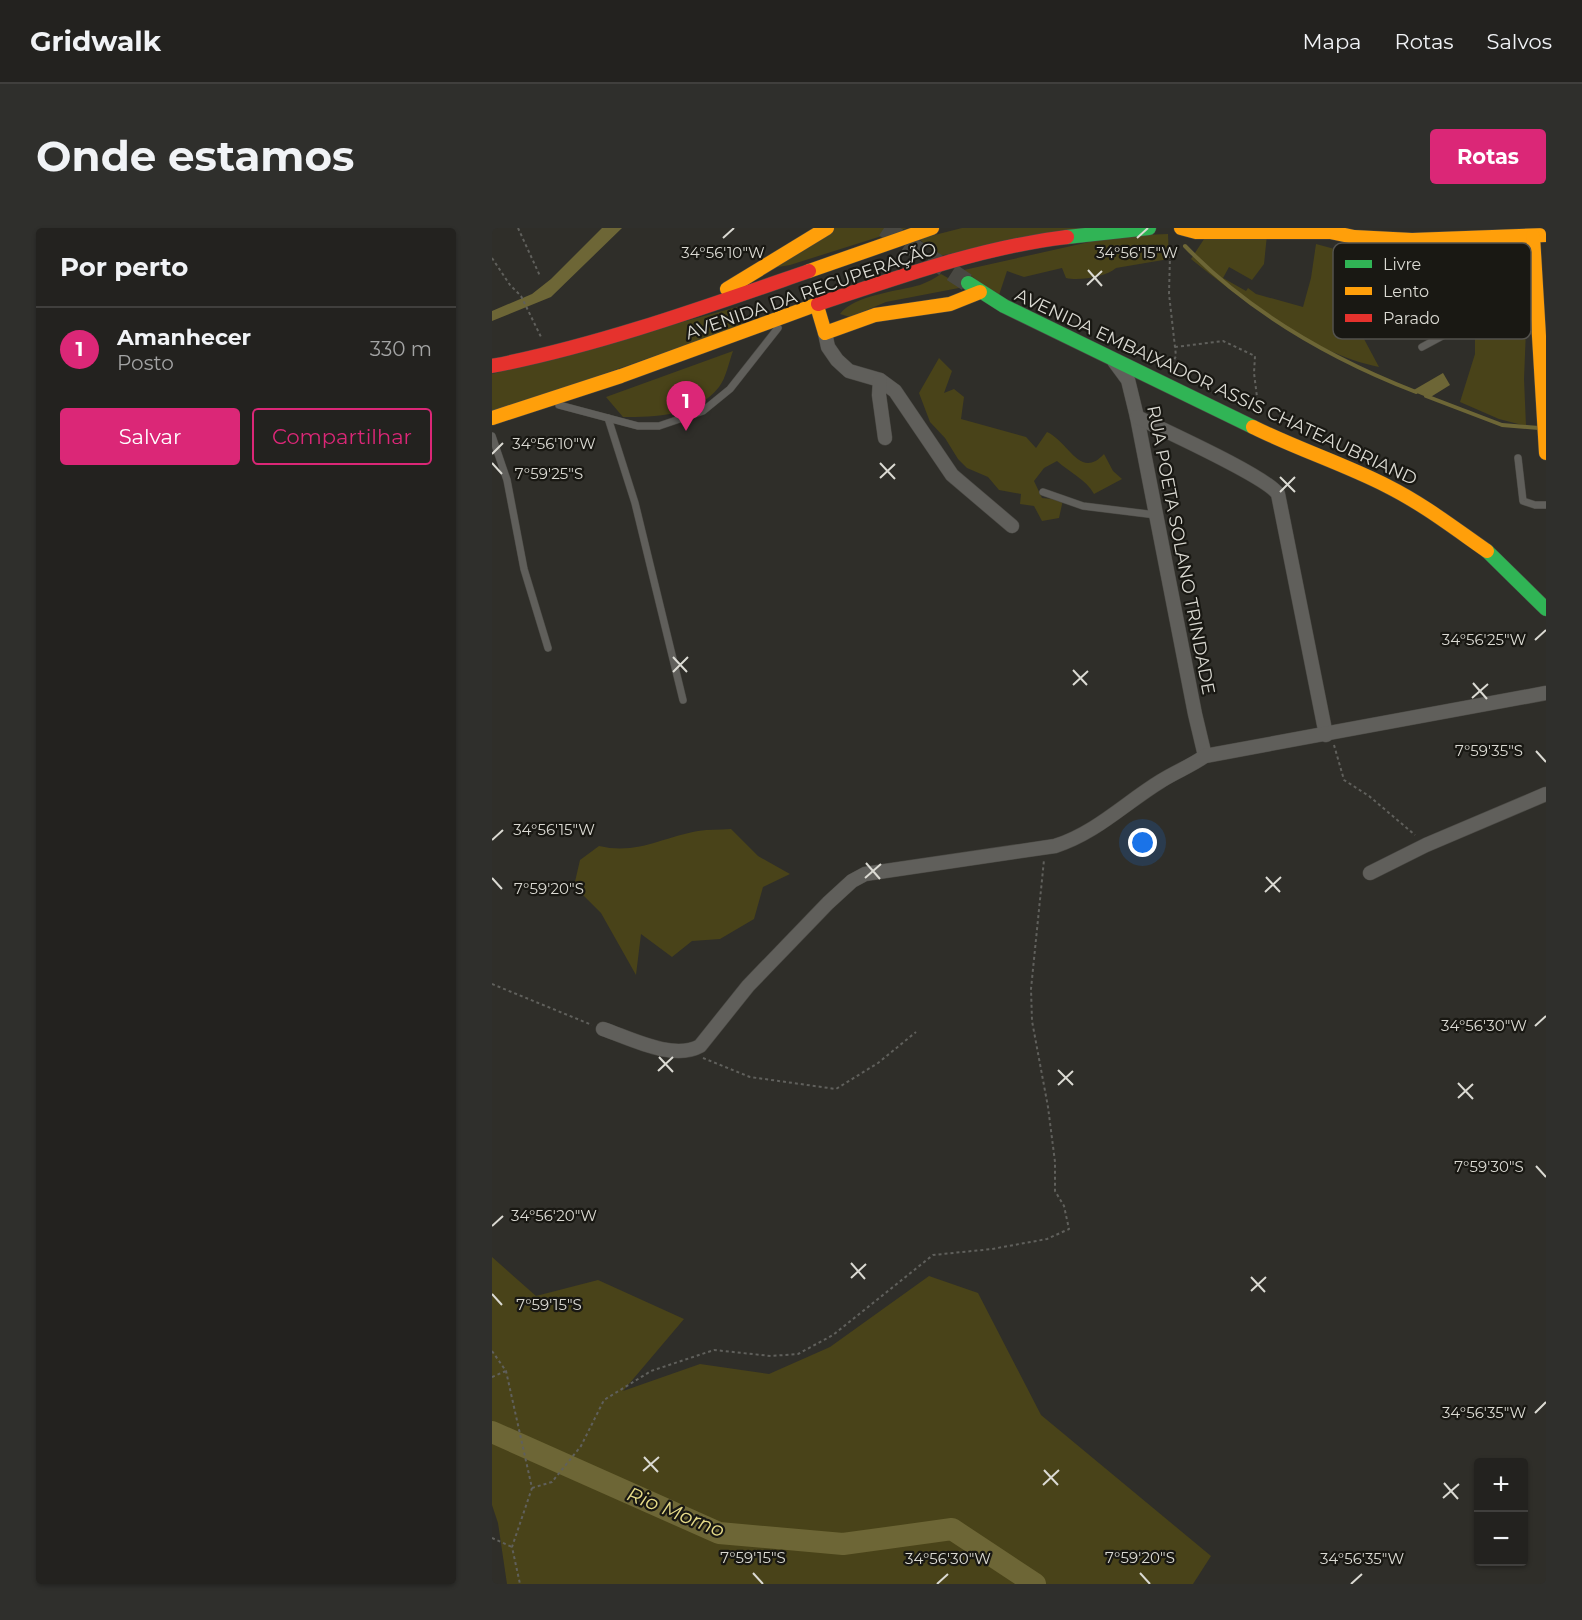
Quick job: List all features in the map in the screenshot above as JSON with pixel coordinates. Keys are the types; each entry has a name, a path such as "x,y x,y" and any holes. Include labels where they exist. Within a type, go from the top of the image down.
{"main road":[{"path":"695,310 759,267 827,228"},
{"name":"AVENIDA DA RECUPERAÇÃO","path":"492,366 550,355 695,310 932,228"},
{"name":"AVENIDA DA RECUPERAÇÃO","path":"496,423 524,409 895,278 1012,246 1149,228"},
{"path":"1181,228 1196,232 1330,232 1380,239 1539,235 1534,263 1546,453"},
{"name":"AVENIDA EMBAIXADOR ASSIS CHATEAUBRIAND","path":"968,282 1004,306 1295,448 1386,485 1423,506 1497,558 1546,609"},
{"path":"817,306 825,333 875,315 950,304 980,292"}],"street":[{"path":"825,333 832,353 849,371 880,380 895,391 909,409 927,442 952,475 1012,526"},
{"name":"RUA POETA SOLANO TRINDADE","path":"1110,357 1128,380 1137,417 1205,756"},
{"path":"880,380 879,395 885,438"},
{"path":"1137,417 1252,475 1274,488 1278,494 1329,735"},
{"path":"603,1029 643,1043 690,1052 710,1037 748,986 852,880 865,874 1045,848 1071,841 1095,828 1160,781 1205,756 1329,735 1546,693"},
{"path":"1370,873 1426,845 1546,794"}],"lane":[{"path":"1531,266 1534,263"},
{"path":"545,403 649,427 703,411 730,389 785,317"},
{"path":"1422,347 1437,339"},
{"path":"508,421 524,409"},
{"path":"608,418 635,503 684,699"},
{"path":"496,423 492,434 507,480 524,569 548,648"},
{"path":"1518,458 1523,501 1546,505"},
{"path":"1042,492 1083,506 1156,515"}],"path":[{"path":"518,228 540,276"},
{"path":"1163,382 1176,356 1169,294 1170,255"},
{"path":"492,258 510,285 521,296 542,339"},
{"path":"1175,347 1223,341 1255,356 1254,373 1261,431"},
{"path":"1329,735 1344,780 1369,796 1426,845"},
{"path":"532,1487 552,1482 581,1446 604,1400 651,1371 714,1350 771,1356 798,1354 832,1335 933,1255 992,1249 1047,1239 1069,1229 1064,1206 1056,1191 1048,1107 1032,1021 1031,989 1045,848"},
{"path":"492,984 603,1029"},
{"path":"690,1052 750,1077 837,1089 878,1063 916,1032"},
{"path":"492,1351 506,1371 532,1487 512,1547 520,1584"},
{"path":"492,1377 506,1371"},
{"path":"492,1538 512,1547"}],"shaded area":[{"path":"602,228 622,228 551,297 492,321 492,311 532,294 551,279"},
{"path":"831,228 907,228 790,265 761,270"},
{"path":"962,228 1082,228 939,256 919,239"},
{"path":"1168,234 1169,259 1116,268 1106,274 1085,279 1066,278 1062,268 1024,277 1007,271 998,298 964,270 1116,236"},
{"path":"1267,235 1264,264 1252,280 1229,267 1223,278 1246,291 1248,288 1256,294 1303,307 1311,278 1316,244 1333,249 1333,339 1364,339 1379,367 1330,351 1280,324 1232,291 1191,259 1206,236"},
{"path":"941,274 964,287 886,302 850,317 840,314 855,302 920,285"},
{"path":"737,307 743,325 492,413 492,374"},
{"path":"1475,339 1526,339 1526,426 1499,419 1460,402 1475,354"},
{"path":"733,351 719,387 710,397 687,409 662,415 623,417 606,397"},
{"path":"939,358 952,371 944,393 954,389 964,397 961,419 1026,437 1036,448 1047,432 1081,461 1088,463 1096,461 1104,454 1113,471 1122,479 1094,494 1082,480 1057,461 1044,468 1034,481 1042,498 1063,500 1059,518 1042,521 1034,506 1020,504 1021,494 999,490 988,477 967,468 930,422 919,393"},
{"path":"1443,373 1450,385 1429,398 1412,391"},
{"path":"731,829 758,856 790,874 763,887 754,919 720,939 692,941 672,957 641,934 636,975 601,913 574,886 580,860 599,846 638,847 698,831"},
{"path":"492,1257 536,1296 598,1280 684,1319 623,1391 700,1364 769,1374 830,1347 929,1276 978,1293 1041,1415 1211,1556 1193,1584 507,1584 498,1523 492,1505"}],"waterway":[{"path":"1185,246 1236,292 1293,331 1353,365 1416,392"},
{"path":"1426,396 1502,425 1539,428"},
{"name":"Rio Morno","path":"492,1432 719,1533 843,1544 952,1529 1035,1584"}],"tunnel":[{"path":"884,228 968,283"}],"traffic: fast":[{"path":"1067,237 1149,228"},
{"path":"968,283 1004,306 1253,427"},
{"path":"1487,551 1546,609"}],"traffic: slow":[{"path":"727,289 827,228"},
{"path":"809,271 932,228"},
{"path":"1181,228 1196,232 1330,232 1354,237 1412,240 1546,235"},
{"path":"1533,236 1546,453"},
{"path":"817,306 825,333 875,315 950,304 980,292"},
{"path":"492,418 621,376 818,304"},
{"path":"1253,427 1371,478 1400,493 1487,551"}],"traffic: jam":[{"path":"818,304 972,255 1067,237"},
{"path":"492,366 612,336 809,271"}],"place":[{"name":"Amanhecer","path":"686,431"}]}
